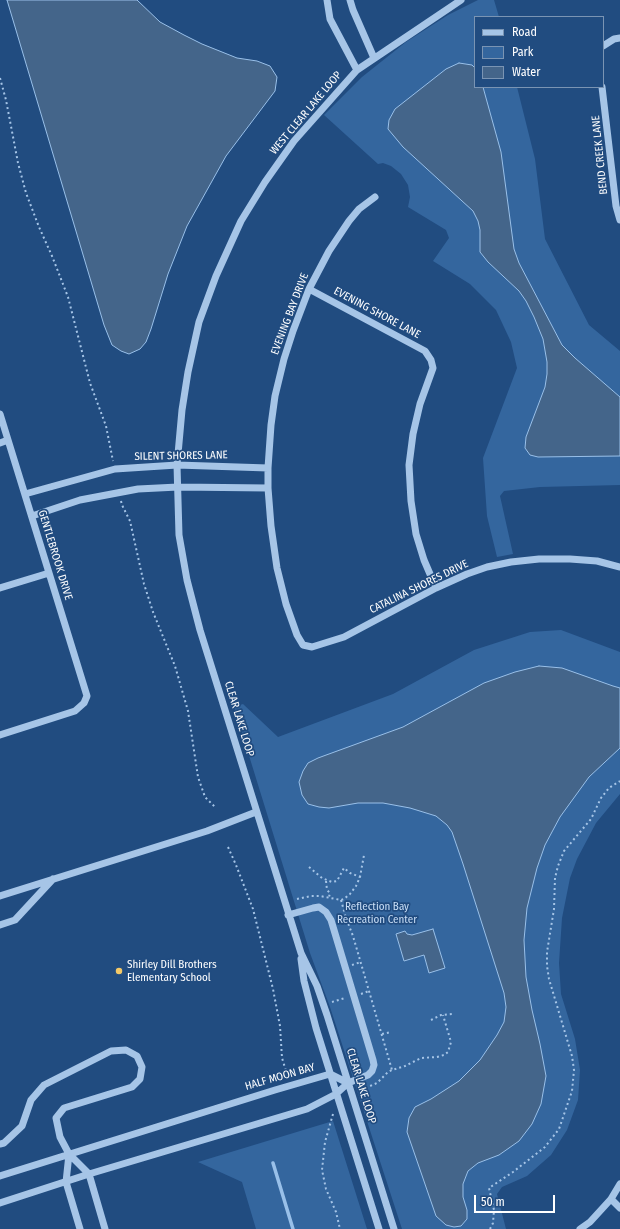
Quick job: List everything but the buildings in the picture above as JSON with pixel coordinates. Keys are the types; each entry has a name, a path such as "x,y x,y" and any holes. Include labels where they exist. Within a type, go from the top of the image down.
{"street":[{"path":"327,0 330,19 357,70 461,0"},
{"path":"350,0 374,58"},
{"path":"604,45 614,39 620,38"},
{"name":"WEST CLEAR LAKE LOOP","path":"178,487 177,465 182,410 188,372 199,322 216,276 241,221 265,182 294,141 357,70"},
{"name":"BEND CREEK LANE","path":"602,88 616,206 620,220"},
{"name":"EVENING BAY DRIVE","path":"303,645 297,635 286,604 277,568 271,526 268,468 275,396 284,359 293,331 310,289 329,251 359,209 375,197"},
{"name":"EVENING SHORE LANE","path":"310,289 425,351 431,360 434,368 420,404 413,434 409,465 411,501 416,534 424,560 436,588"},
{"name":"GENTLEBROOK DRIVE","path":"0,414 87,696 84,703 75,711 0,735"},
{"path":"0,443 8,440"},
{"name":"SILENT SHORES LANE","path":"25,494 115,469 177,465 268,468"},
{"path":"32,516 80,500 138,489 178,487 268,488"},
{"name":"CLEAR LAKE LOOP","path":"178,487 180,534 187,580 200,630 288,915 301,953 317,986 394,1229"},
{"name":"CATALINA SHORES DRIVE","path":"303,645 312,647 344,637 436,588 467,574 486,568 511,562 539,559 597,561 620,567"},
{"path":"0,588 49,573"},
{"path":"0,896 207,831 256,812"},
{"path":"0,925 15,920 53,879"},
{"path":"0,1203 89,1174 307,1110 336,1094 348,1083 368,1075 372,1071 374,1065 331,920 326,912 319,907 288,915"},
{"name":"CLEAR LAKE LOOP","path":"301,953 304,981 330,1074 379,1229"},
{"path":"0,1144 4,1143 22,1126 31,1100 44,1085 112,1052 126,1050 137,1056 142,1067 140,1079 132,1086 64,1108 56,1118 60,1137 69,1154 89,1174 105,1229"},
{"name":"HALF MOON BAY","path":"0,1176 330,1074 348,1083"},
{"path":"69,1154 66,1182 80,1229"},
{"path":"580,1229 590,1222 611,1200 620,1184"},
{"path":"611,1200 620,1208"}],"path":[{"path":"0,78 26,193 38,227 52,256 68,297 90,383 106,426 113,461"},
{"path":"122,505 130,521 144,584 153,612 175,666 188,711 198,777 205,797 215,807"},
{"path":"490,1229 494,1210 489,1188 519,1168 545,1147 559,1129 572,1091 574,1070 572,1056 549,979 547,966 547,952 554,909 555,878 564,851 591,819 605,793 609,788 620,781"},
{"path":"228,847 253,909 273,988 280,1026 282,1058 287,1074"},
{"path":"297,899 311,896 329,897 341,900 350,894 360,877 364,855"},
{"path":"309,867 326,881 337,881 344,868 350,873 360,877"},
{"path":"326,881 327,890 330,893 329,897"},
{"path":"341,900 392,1070"},
{"path":"431,1020 443,1015 452,1014"},
{"path":"361,1090 377,1083 392,1070 405,1066 421,1058 437,1057 448,1052 450,1042 443,1015"},
{"path":"382,1034 391,1032"},
{"path":"333,1114 325,1142 322,1170 326,1189 336,1212 340,1229"}],"green space":[{"path":"478,0 494,0 499,16 474,16 474,88 517,88 535,159 545,239 589,325 620,351 620,485 540,487 504,491 500,496 513,554 497,557 487,516 483,458 517,368 511,342 496,310 470,284 433,261 449,238 446,230 408,207 410,197 408,185 401,174 391,166 383,163 378,164 324,115 362,77 406,42 448,15"},
{"name":"Reflection Bay Recreation Center","path":"561,630 620,652 620,794 596,823 577,859 570,878 562,918 559,963 561,994 575,1039 580,1070 578,1100 567,1130 551,1155 527,1176 502,1187 497,1194 506,1229 402,1229 330,1007 310,953 234,707 243,704 278,737 393,694 474,650 530,632"},
{"path":"333,1121 367,1229 256,1229 242,1182 198,1162"}],"water":[{"path":"7,0 137,0 160,22 202,44 237,58 257,61 270,66 277,77 275,91 226,156 187,226 168,274 146,342 140,349 129,354 112,345 104,325"},
{"path":"459,63 472,65 474,67 474,88 483,88 501,152 514,249 519,263 562,345 620,397 620,456 538,457 530,455 525,448 526,437 545,387 547,374 547,362 543,339 534,317 519,291 488,262 480,252 480,230 478,221 473,211 403,147 388,129 389,120 395,109 446,69"},
{"path":"539,666 562,668 620,688 620,748 589,777 560,817 545,845 537,868 527,908 524,940 526,977 546,1076 541,1104 532,1124 519,1141 499,1155 478,1163 468,1171 463,1184 463,1197 467,1210 467,1219 461,1226 454,1227 446,1225 436,1216 407,1132 409,1118 415,1107 431,1099 459,1081 480,1060 504,1022 506,1007 504,993 452,832 447,825 436,816 410,808 383,803 358,803 329,808 308,804 302,795 299,782 308,763 318,758 403,727 484,683 515,672"},
{"path":"433,929 445,968 429,973 424,955 404,961 396,934 405,931 407,934 412,935"}],"waterway":[{"path":"273,1163 293,1229"}],"place":[{"name":"Shirley Dill Brothers Elementary School","path":"119,971"}]}
